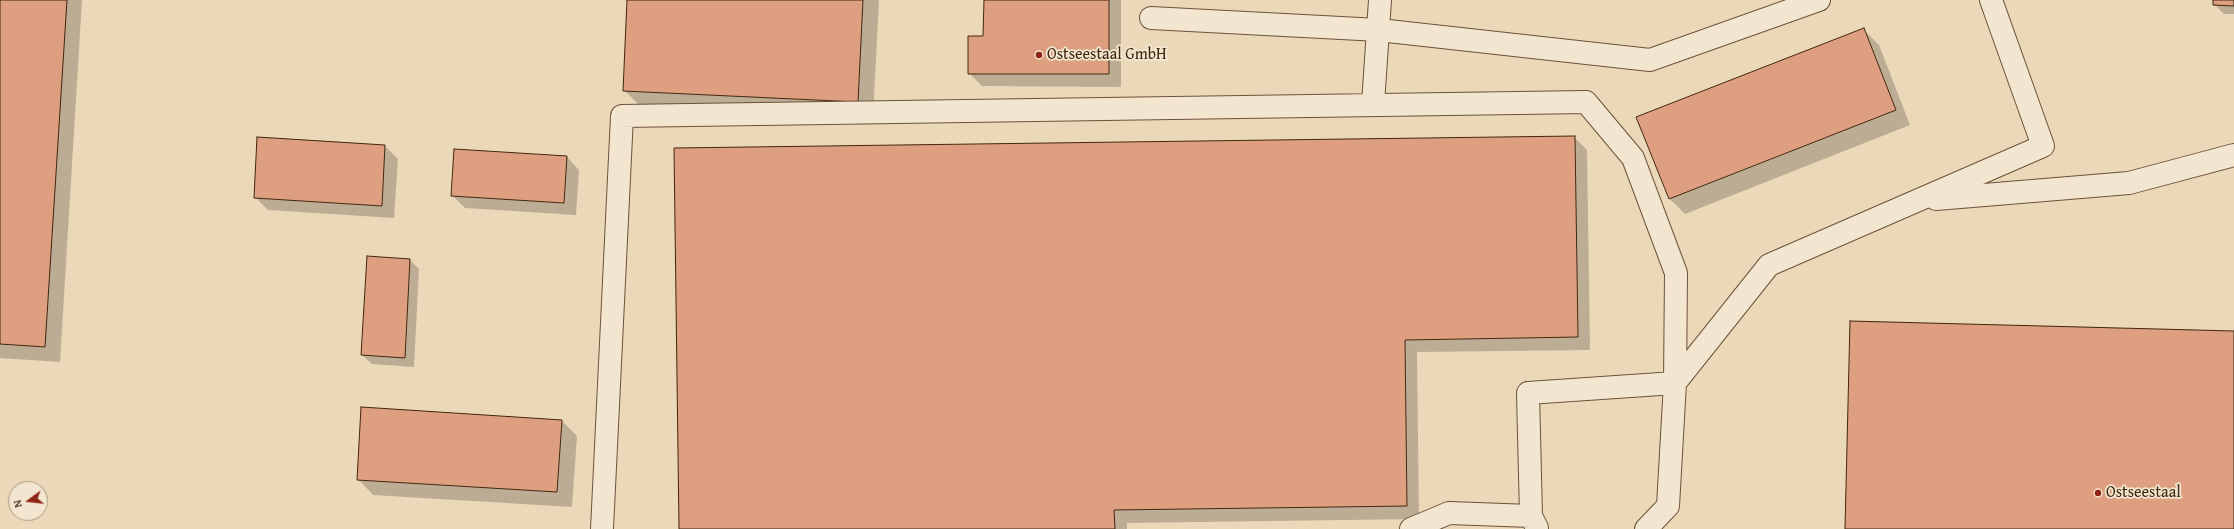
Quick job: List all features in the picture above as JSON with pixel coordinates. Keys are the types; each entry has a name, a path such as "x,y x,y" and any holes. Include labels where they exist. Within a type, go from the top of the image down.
{"lane":[{"path":"1373,104 1380,0"},
{"path":"1151,18 1379,30 1650,60 1819,0"},
{"path":"1411,529 1449,513 1534,522 1528,392 1675,383 1769,265 2043,146 1991,0"},
{"path":"602,529 622,116 1586,102 1633,158 1676,273 1675,383 1668,506 1646,529"},
{"path":"1917,201 2129,184 2234,155"}],"building":[{"path":"0,0 67,0 45,347 0,344"},
{"path":"627,0 863,0 858,102 623,91"},
{"name":"Ostseestaal GmbH","path":"984,0 1109,0 1109,74 968,74 968,36 983,36"},
{"path":"2213,0 2234,0 2234,6 2213,5"},
{"path":"1864,28 1896,110 1669,199 1636,117"},
{"path":"1575,136 1578,337 1405,340 1407,506 1114,510 1115,529 679,529 674,148"},
{"path":"257,137 385,145 382,206 254,198"},
{"path":"454,149 567,156 564,203 451,196"},
{"path":"367,256 410,259 405,358 361,355"},
{"path":"1850,321 2234,331 2234,529 1845,529"},
{"path":"361,407 562,420 557,492 357,480"}],"place":[{"name":"Ostseestaal GmbH","path":"1039,55"},
{"name":"Ostseestaal","path":"2098,493"}]}
